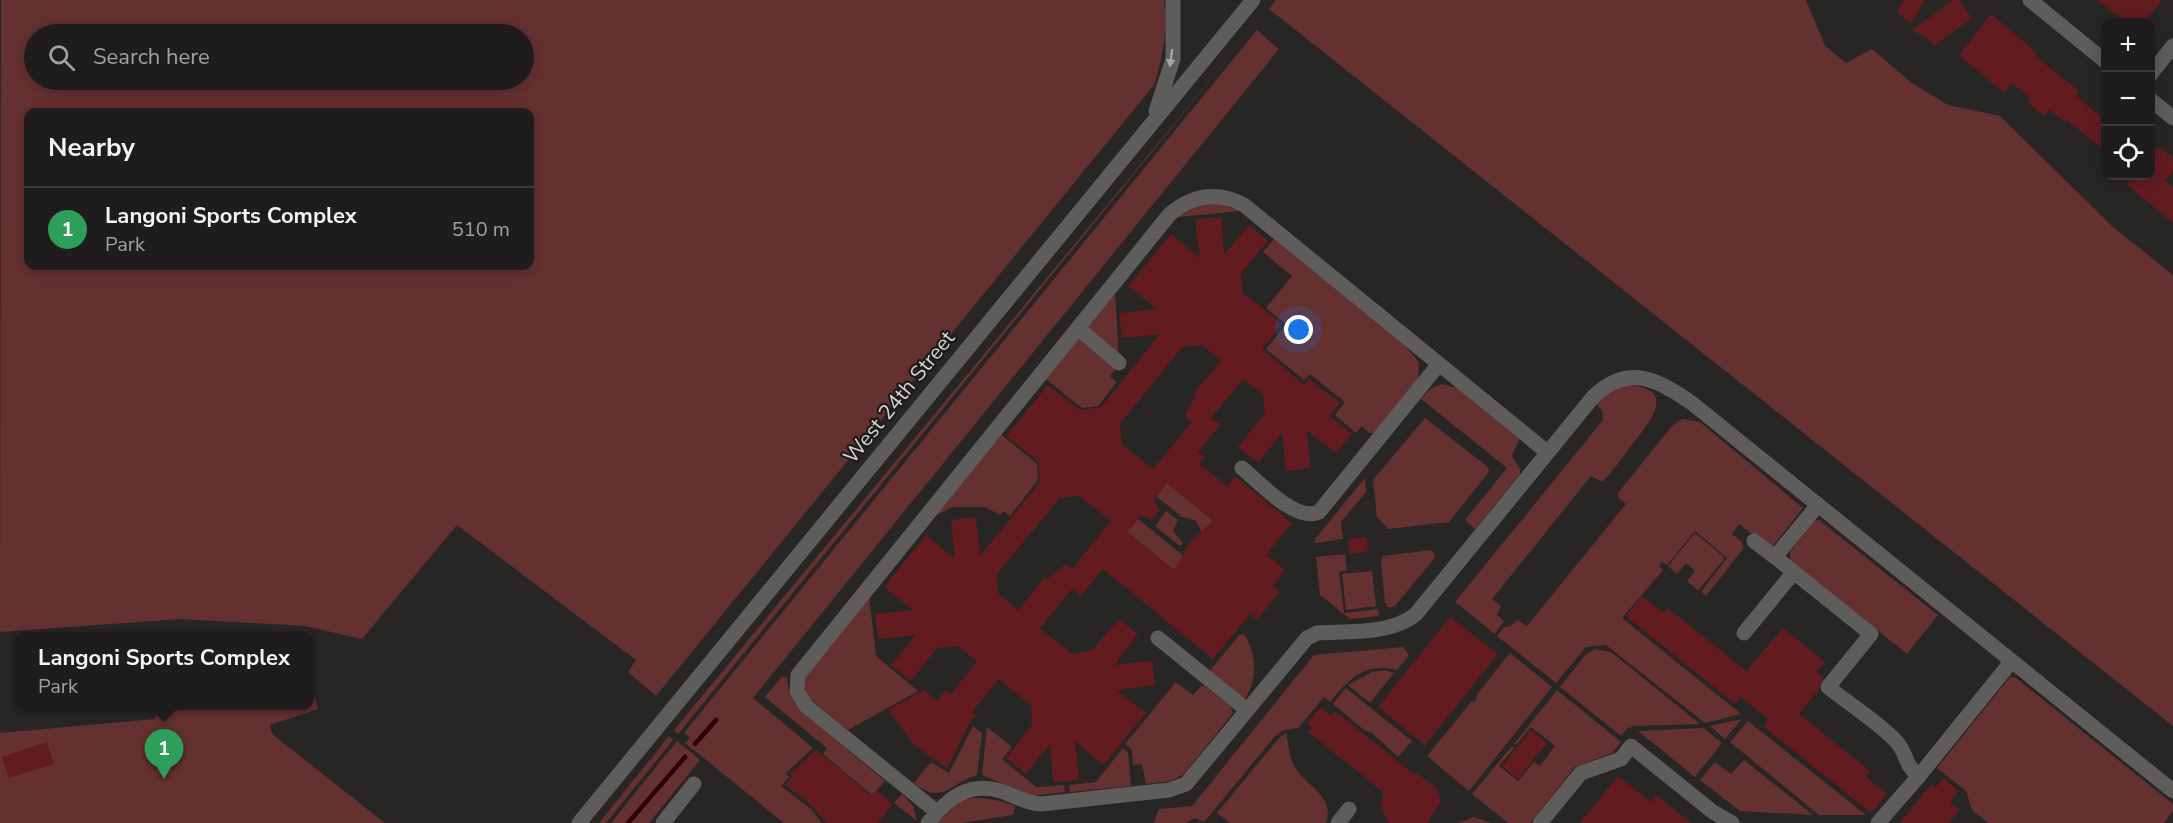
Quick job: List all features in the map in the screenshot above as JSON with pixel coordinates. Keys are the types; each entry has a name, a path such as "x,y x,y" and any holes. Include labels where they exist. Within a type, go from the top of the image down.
{"street":[{"path":"1154,118 1173,59 1173,0"},
{"name":"West 24th Street","path":"579,823 1154,118 1253,0"},
{"path":"2030,0 2101,58"},
{"path":"2153,72 2173,46"},
{"path":"2155,102 2173,118"},
{"path":"1547,452 1244,205 1225,196 1190,201 1169,215 1077,328 798,675 796,691 806,706 932,818 955,796 978,787 1002,792 1024,802 1041,804 1178,788 1193,776 1302,642 1311,635 1392,627 1408,620 1600,390 1616,380 1637,377 1661,384 1693,404 2173,791"},
{"path":"1077,328 1119,363"},
{"path":"1242,468 1298,513 1307,515 1319,512 1439,364"},
{"path":"1775,557 1818,505"},
{"path":"1754,541 1871,634 1828,687 1899,744 1907,766 1919,776"},
{"path":"1744,633 1794,572"},
{"path":"1158,638 1247,710"},
{"path":"1878,823 2011,662"},
{"path":"1540,823 1581,773 1621,759 1631,746 1713,812 1732,823"},
{"path":"663,823 694,784"},
{"path":"1338,823 1350,809"}],"shaded area":[{"path":"1,0 1164,0 1164,43 1154,85 656,696 628,672 636,660 457,525 362,639 305,626 181,619 0,632"},
{"path":"1276,0 1806,0 1825,46 1846,63 1872,49 1912,83 1948,105 2000,116 2112,226 2173,275 2173,726 1269,9"},
{"path":"1253,28 678,734 674,730"},
{"path":"1257,30 1279,49 753,698 813,748 786,773 789,777 781,786 811,809 822,823 784,823 685,743 690,738 684,733"},
{"path":"1217,203 1239,211 1178,217 1200,204"},
{"path":"1274,239 1405,346 1419,362 1418,379 1375,433 1369,433 1362,426 1356,433 1335,415 1345,402 1310,374 1304,380 1266,349 1286,324 1266,308 1292,276 1263,252"},
{"path":"1115,294 1119,356 1088,327"},
{"path":"1079,337 1118,367 1110,376 1117,382 1098,406 1082,408 1046,379"},
{"path":"1441,384 1457,388 1519,439 1512,456 1520,469 1520,474 1475,529 1465,520 1507,468 1421,399 1429,390"},
{"path":"1623,385 1641,387 1651,391 1656,398 1652,416 1602,482 1591,476 1492,599 1501,606 1497,615 1504,621 1495,634 1455,602 1603,420 1602,410 1596,404 1604,395"},
{"path":"1425,418 1488,467 1489,472 1449,522 1388,529 1377,517 1373,480"},
{"path":"1682,419 1700,422 1803,508 1772,547 1765,545 1739,524 1732,534 1742,542 1743,549 1706,596 1701,592 1727,558 1695,531 1667,565 1662,562 1659,566 1663,570 1622,618 1741,714 1705,723 1606,645 1586,647 1556,683 1497,636 1504,627 1511,626 1517,620 1527,626 1626,504 1618,498 1618,493 1672,426"},
{"path":"1001,434 1037,464 1038,480 1010,516 1003,511 1000,515 985,507 952,507 932,518"},
{"path":"1365,478 1366,492 1341,522 1343,539 1315,543 1315,539"},
{"path":"1167,483 1214,521 1203,534 1195,520 1182,517 1156,496"},
{"path":"1166,511 1178,520 1173,531 1183,543 1180,546 1155,526"},
{"path":"1138,519 1185,557 1174,570 1127,532"},
{"path":"1819,520 1938,615 1907,654 1790,560 1790,552 1814,521"},
{"path":"1695,533 1725,558 1698,591 1687,581 1695,571 1686,563 1677,574 1668,566"},
{"path":"1431,550 1435,554 1434,559 1394,607 1388,607 1385,603 1381,561 1383,556"},
{"path":"1345,554 1347,570 1339,572 1344,613 1378,609 1379,616 1350,619 1320,595 1316,557"},
{"path":"1372,571 1376,606 1346,610 1342,574"},
{"path":"869,595 876,656 918,691 848,730 805,693 805,678"},
{"path":"1244,634 1253,658 1254,676 1249,693 1244,700 1209,672 1239,635"},
{"path":"1403,647 1409,655 1397,670 1376,668 1359,674 1330,702 1324,697 1298,728 1284,730 1275,736 1206,820 1203,822 1195,818 1185,823 1154,823 1159,809 1192,806 1314,655"},
{"path":"1595,649 1611,652 1700,724 1634,726 1627,729 1621,736 1560,687 1586,654"},
{"path":"1510,653 1552,687 1469,791 1427,756 1471,702 1476,701 1477,694"},
{"path":"1386,670 1394,673 1370,703 1348,685 1372,672"},
{"path":"782,676 787,678 789,692 801,711 885,781 872,795 823,754 827,748 765,697"},
{"path":"2010,677 2016,678 2173,804 2173,811 2164,823 1988,823 1972,810 1966,791 1937,768"},
{"path":"1176,682 1193,695 1201,686 1205,686 1231,707 1233,713 1184,774 1171,781 1146,784 1142,764 1133,765 1132,750 1125,744"},
{"path":"1346,688 1412,741 1398,757 1372,733 1364,730 1333,704"},
{"path":"1557,690 1621,742 1612,753 1575,767 1530,823 1508,823 1472,794 1512,746 1514,748 1499,766 1518,781 1534,762 1540,766 1555,746 1531,727 1516,745 1514,744"},
{"path":"314,694 318,709 270,725 272,734 385,823 0,823 0,733 154,719 160,710 314,710"},
{"path":"1742,719 1725,739 1710,726"},
{"path":"1748,721 1866,815 1819,815 1730,742"},
{"path":"973,726 982,733 977,775 939,793 924,790 914,783 931,762 949,773"},
{"path":"987,727 1012,747 1002,759 1036,787 1064,785 1065,792 1032,796 982,775"},
{"path":"1704,728 1722,743 1695,777 1638,731"},
{"path":"1286,733 1294,765 1301,776 1324,799 1328,814 1326,823 1230,823 1217,813 1279,738"},
{"path":"669,736 673,740 606,823 599,823"},
{"path":"677,741 700,760 649,823 611,823"},
{"path":"1123,748 1128,752 1131,786 1070,792 1069,785 1096,782"},
{"path":"1744,760 1813,815 1740,811 1700,780 1715,762 1731,774"},
{"path":"902,794 913,806 917,821 894,803"},
{"path":"972,798 994,800 1015,806 1013,815 961,823 937,823 961,801"},
{"path":"1474,817 1491,823 1458,823"}],"building":[{"path":"1904,0 1925,0 1911,24 1897,12"},
{"path":"1953,0 1959,0 1972,18 1934,46 1930,40 1912,30"},
{"path":"2097,0 2162,0 2148,18 2121,18"},
{"path":"1991,14 2038,54 2035,56 2079,91 2075,95 2101,117 2101,148 2067,120 2065,122 2050,110 2044,116 2027,102 2030,98 2012,83 2004,93 1959,55"},
{"path":"2158,146 2173,158 2173,171 2165,181 2173,187 2173,223 2126,184 2130,180 2155,180 2155,150"},
{"path":"1221,217 1224,255 1249,225 1268,241 1241,273 1243,293 1282,324 1262,349 1304,385 1309,379 1340,403 1329,416 1352,434 1336,453 1307,431 1311,468 1286,471 1282,433 1258,463 1238,447 1265,413 1263,395 1243,379 1210,419 1221,424 1198,452 1205,457 1199,464 1227,486 1235,476 1292,523 1266,555 1285,570 1273,586 1280,592 1257,620 1250,614 1213,659 1103,569 1080,597 1073,588 1040,628 1072,654 1092,650 1119,619 1138,634 1114,665 1152,661 1155,685 1116,690 1146,713 1103,765 1075,741 1079,780 1053,782 1050,744 1026,774 1006,758 1032,725 1031,706 999,679 972,712 976,715 969,724 947,768 915,746 888,710 924,690 937,701 946,690 951,694 977,661 957,646 937,648 911,681 891,665 916,635 878,639 875,614 913,610 884,587 926,535 955,559 951,520 976,517 980,556 1040,482 1038,461 1006,436 1048,385 1080,410 1101,407 1160,334 1122,338 1119,313 1157,309 1128,286 1171,234 1200,258 1195,219","holes":["1202,345 1221,361 1194,393 1196,395 1185,416 1192,422 1153,469 1122,444 1120,424 1182,347","1167,483 1213,521 1190,542 1174,570 1127,532 1141,515 1152,520 1160,509 1153,501","1079,496 1111,521 1072,569 1066,564 1047,579 1045,577 1018,610 998,593 997,574 1060,498"]},
{"path":"1367,537 1368,551 1349,554 1348,539"},
{"path":"1642,596 1663,613 1668,608 1746,671 1783,628 1825,662 1816,672 1823,677 1819,689 1799,714 1870,771 1866,777 1887,794 1871,813 1763,726 1768,719 1741,697 1735,704 1626,616"},
{"path":"1450,617 1498,654 1425,745 1378,707"},
{"path":"1321,707 1331,715 1335,711 1415,775 1416,772 1437,788 1441,803 1427,823 1389,823 1381,808 1383,792 1308,732 1312,727 1307,724"},
{"path":"1531,730 1547,743 1518,779 1502,766"},
{"path":"47,742 54,764 9,778 2,757"},
{"path":"816,750 872,796 876,790 893,804 878,823 827,823 810,804 785,785 792,777 790,774"},
{"path":"1618,776 1651,802 1656,795 1691,823 1580,823"},
{"path":"1943,778 1959,791 1950,803 1960,810 1949,823 1900,823 1931,784 1935,788"}],"waterway":[{"path":"695,744 716,720"},
{"path":"628,823 685,757"}],"place":[{"name":"Langoni Sports Complex","path":"164,779"}]}
